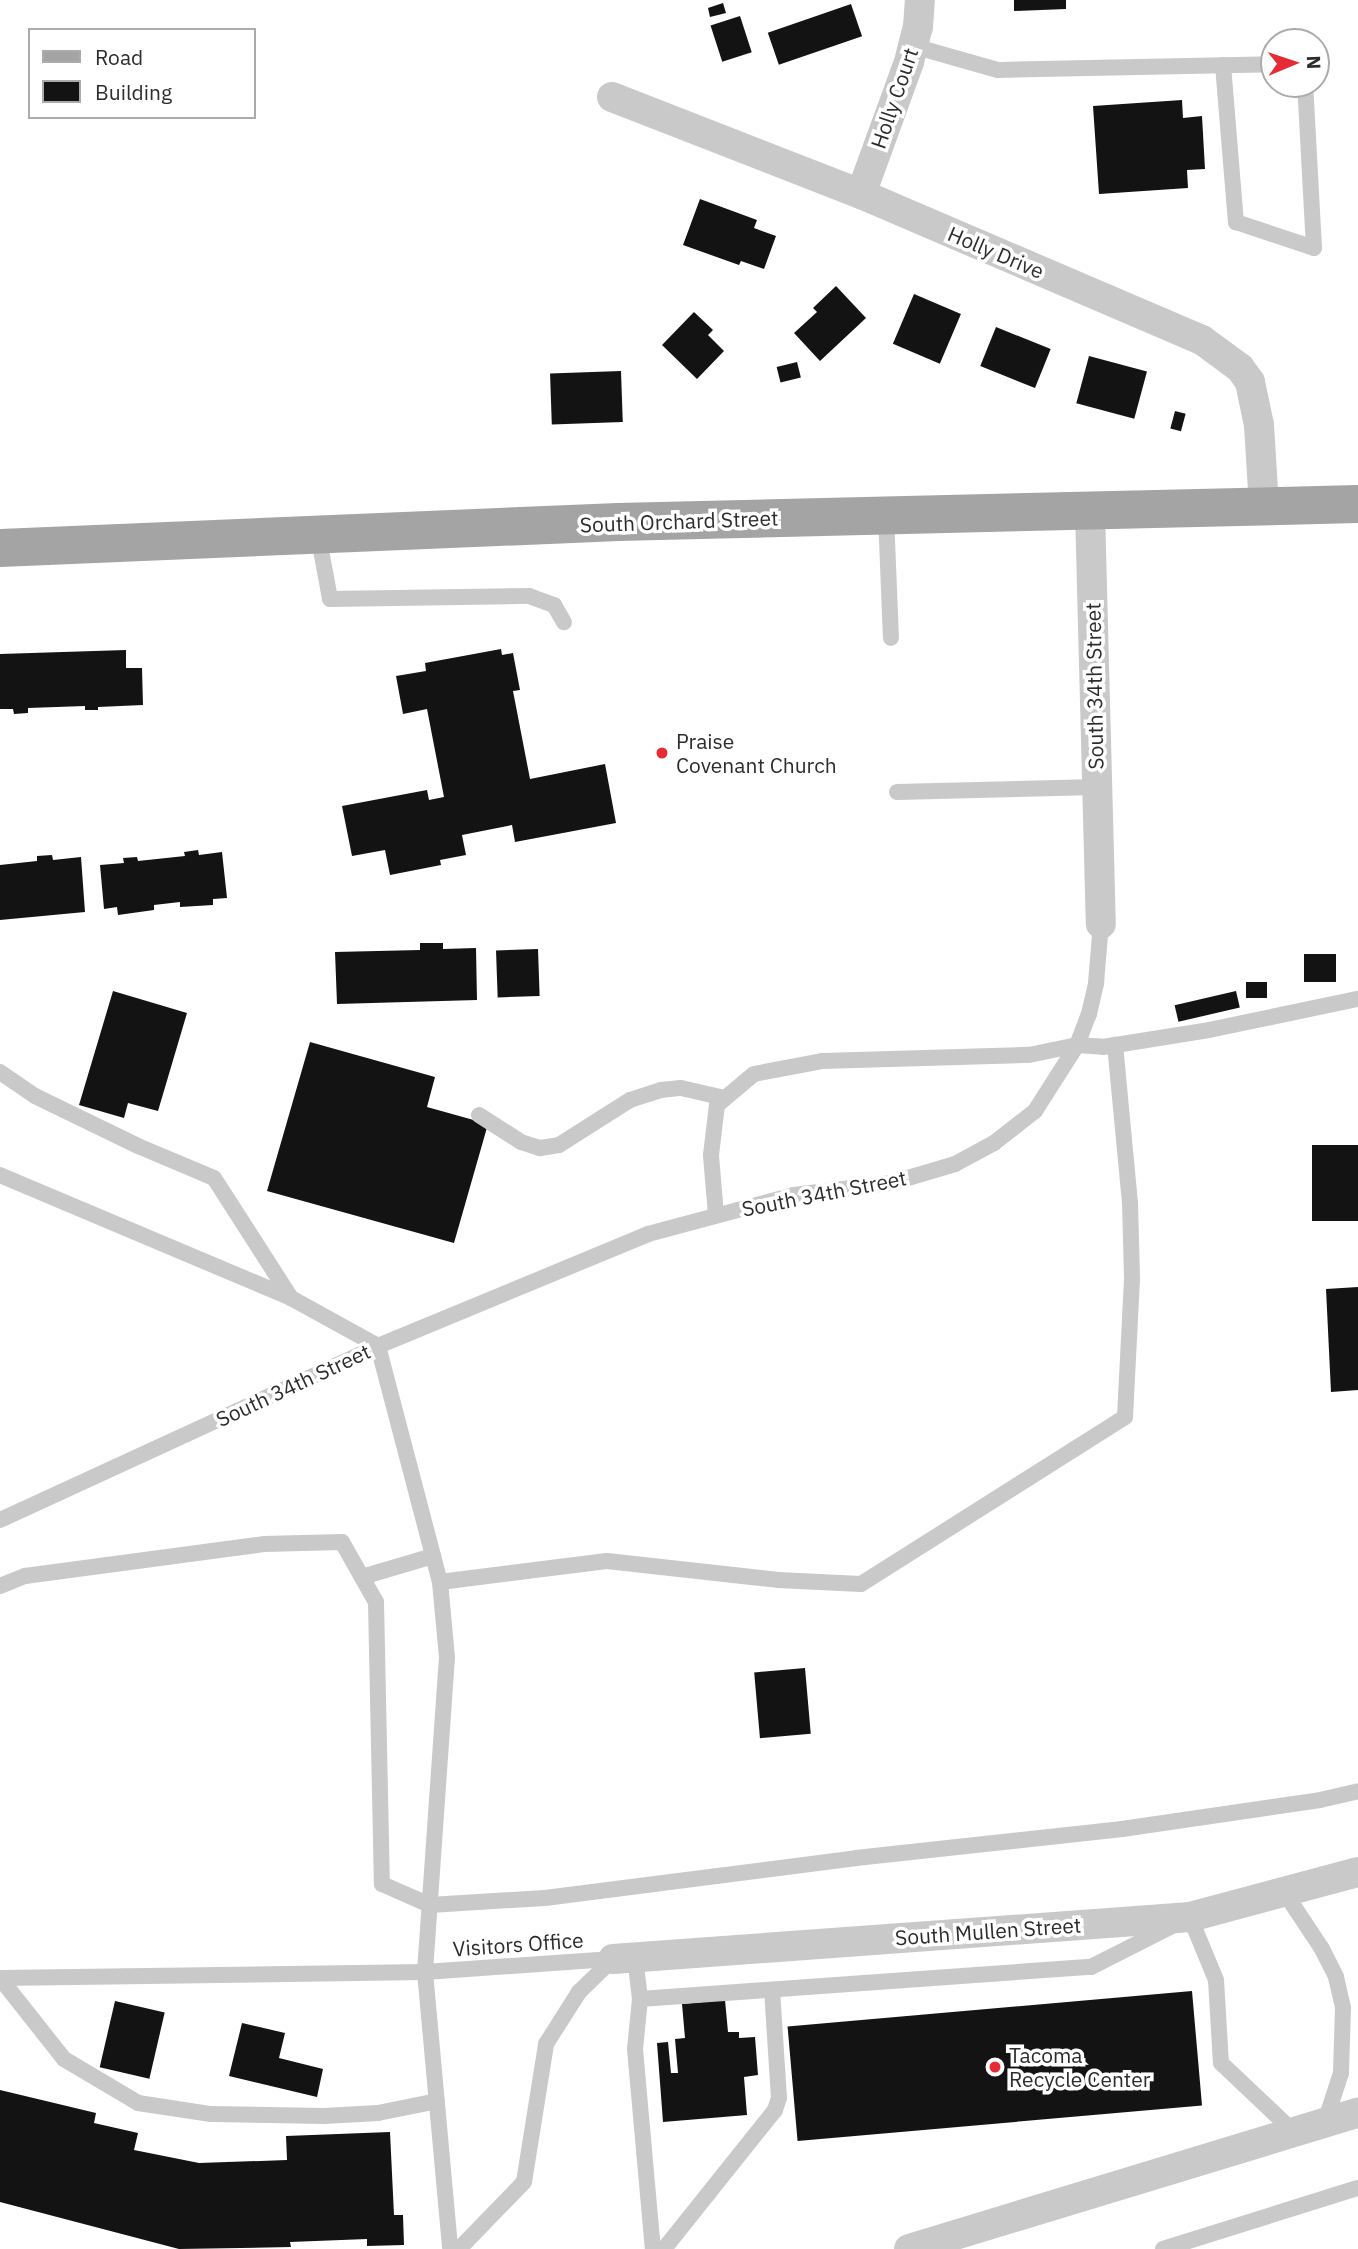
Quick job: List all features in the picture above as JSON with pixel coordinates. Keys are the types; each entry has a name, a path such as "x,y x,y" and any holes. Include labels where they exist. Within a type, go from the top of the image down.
{"main road":[{"name":"South Orchard Street","path":"0,548 318,534 886,515 1358,504"}],"street":[{"name":"Holly Court","path":"861,194 913,46 920,0"},
{"name":"Holly Drive","path":"612,97 861,194 1184,330 1222,352 1240,368 1255,396 1264,506"},
{"name":"South 34th Street","path":"1090,511 1101,924"},
{"name":"South Mullen Street","path":"624,1958 1190,1917 1358,1872"},
{"path":"909,2249 1358,2113"}],"lane":[{"path":"913,46 998,70 1260,64"},
{"path":"1223,65 1236,222 1314,248 1306,98"},
{"path":"886,515 891,638"},
{"path":"318,534 330,599 528,596 554,605 564,622"},
{"path":"897,792 1097,787"},
{"name":"South 34th Street","path":"0,1520 377,1346 648,1234 794,1195 891,1183 955,1164 993,1143 1035,1111 1077,1045 1089,1014 1096,983 1101,924"},
{"path":"716,1215 711,1155 718,1105 754,1074 822,1061 1029,1055 1077,1045 1115,1045 1209,1030 1358,999"},
{"path":"440,1582 607,1561 778,1580 861,1584 1125,1417 1132,1278 1130,1203 1115,1045"},
{"path":"0,1072 35,1096 138,1146 214,1178 291,1298"},
{"path":"479,1115 521,1142 540,1148 559,1145 630,1100 662,1090 681,1088 725,1098"},
{"path":"0,1175 291,1298 377,1346 440,1582 447,1657 425,1972 450,2249"},
{"path":"1,1584 25,1576 277,1544 342,1542 376,1602 382,1884 430,1905 545,1898 856,1858 1122,1829 1320,1800 1358,1791"},
{"path":"362,1577 433,1556"},
{"path":"1285,1893 1336,1977 1343,2008 1341,2073 1325,2122"},
{"path":"640,1999 1091,1966 1190,1917 1216,1980 1221,2063 1294,2132"},
{"path":"459,2249 524,2182 545,2044 579,1992 624,1958 640,1999 635,2049 653,2249"},
{"name":"Visitors Office","path":"0,1978 425,1972 624,1958"},
{"path":"0,1978 64,2059 138,2103 211,2114 324,2116 378,2113 437,2101"},
{"path":"664,2249 775,2110 779,2098 772,1991"},
{"path":"1163,2249 1358,2188"}],"building":[{"path":"1014,0 1066,0 1066,9 1014,11"},
{"path":"723,3 726,13 710,17 708,8"},
{"path":"851,4 862,36 779,65 768,33"},
{"path":"740,16 752,52 722,62 711,26"},
{"path":"1182,100 1183,118 1202,116 1205,169 1187,170 1188,188 1099,194 1093,106"},
{"path":"700,199 757,220 754,228 776,236 764,269 741,261 739,265 683,245"},
{"path":"836,286 866,318 820,361 794,333 817,312 813,308"},
{"path":"914,294 961,314 940,364 893,344"},
{"path":"694,312 713,330 708,335 724,351 697,379 662,345"},
{"path":"996,327 1051,349 1035,388 980,366"},
{"path":"1089,356 1147,372 1134,419 1076,403"},
{"path":"797,362 801,378 780,383 777,367"},
{"path":"621,371 623,422 552,424 550,373"},
{"path":"1175,411 1186,414 1181,431 1170,428"},
{"path":"501,649 502,655 513,653 520,690 513,691 530,779 605,764 616,823 515,842 512,825 462,835 466,855 440,860 441,865 390,875 385,850 352,856 342,806 427,790 429,800 444,797 427,709 403,714 396,676 426,671 425,663"},
{"path":"126,650 126,668 142,668 143,705 98,707 98,710 85,710 85,706 28,708 28,713 14,714 13,709 0,709 0,654"},
{"path":"198,850 199,855 222,852 227,898 213,899 213,905 180,907 180,902 154,905 154,910 118,915 117,907 104,909 100,865 124,863 123,858 137,857 138,861 185,856 184,852"},
{"path":"52,855 53,860 81,857 85,912 0,920 0,865 37,861 37,856"},
{"path":"420,943 443,943 443,949 476,948 477,1000 337,1004 335,952 420,950"},
{"path":"538,949 540,996 498,997 496,950"},
{"path":"1304,954 1336,954 1336,982 1304,982"},
{"path":"1246,982 1267,982 1267,998 1246,998"},
{"path":"113,991 187,1013 158,1111 128,1103 124,1118 79,1105"},
{"path":"1236,991 1240,1008 1178,1022 1175,1005"},
{"path":"310,1042 435,1077 427,1107 488,1124 454,1243 267,1191"},
{"path":"1312,1145 1358,1145 1358,1221 1312,1221"},
{"path":"1358,1287 1358,1390 1331,1392 1326,1289"},
{"path":"805,1668 811,1734 760,1738 754,1672"},
{"name":"Tacoma Recycle Center","path":"1192,1991 1202,2106 798,2141 788,2026"},
{"path":"725,2000 728,2032 739,2032 739,2038 755,2037 758,2075 744,2077 747,2115 663,2122 657,2043 668,2042 671,2073 678,2073 675,2039 685,2038 682,2004"},
{"path":"115,2001 165,2012 149,2079 100,2067"},
{"path":"242,2023 285,2033 279,2058 323,2069 317,2097 229,2076"},
{"path":"0,2090 96,2113 94,2123 138,2133 134,2150 199,2163 287,2160 286,2136 390,2132 394,2215 403,2215 404,2245 367,2246 367,2239 290,2242 291,2247 179,2249 0,2202"}],"place":[{"name":"Praise Covenant Church","path":"662,753"},
{"name":"Tacoma Recycle Center","path":"995,2067"}]}
